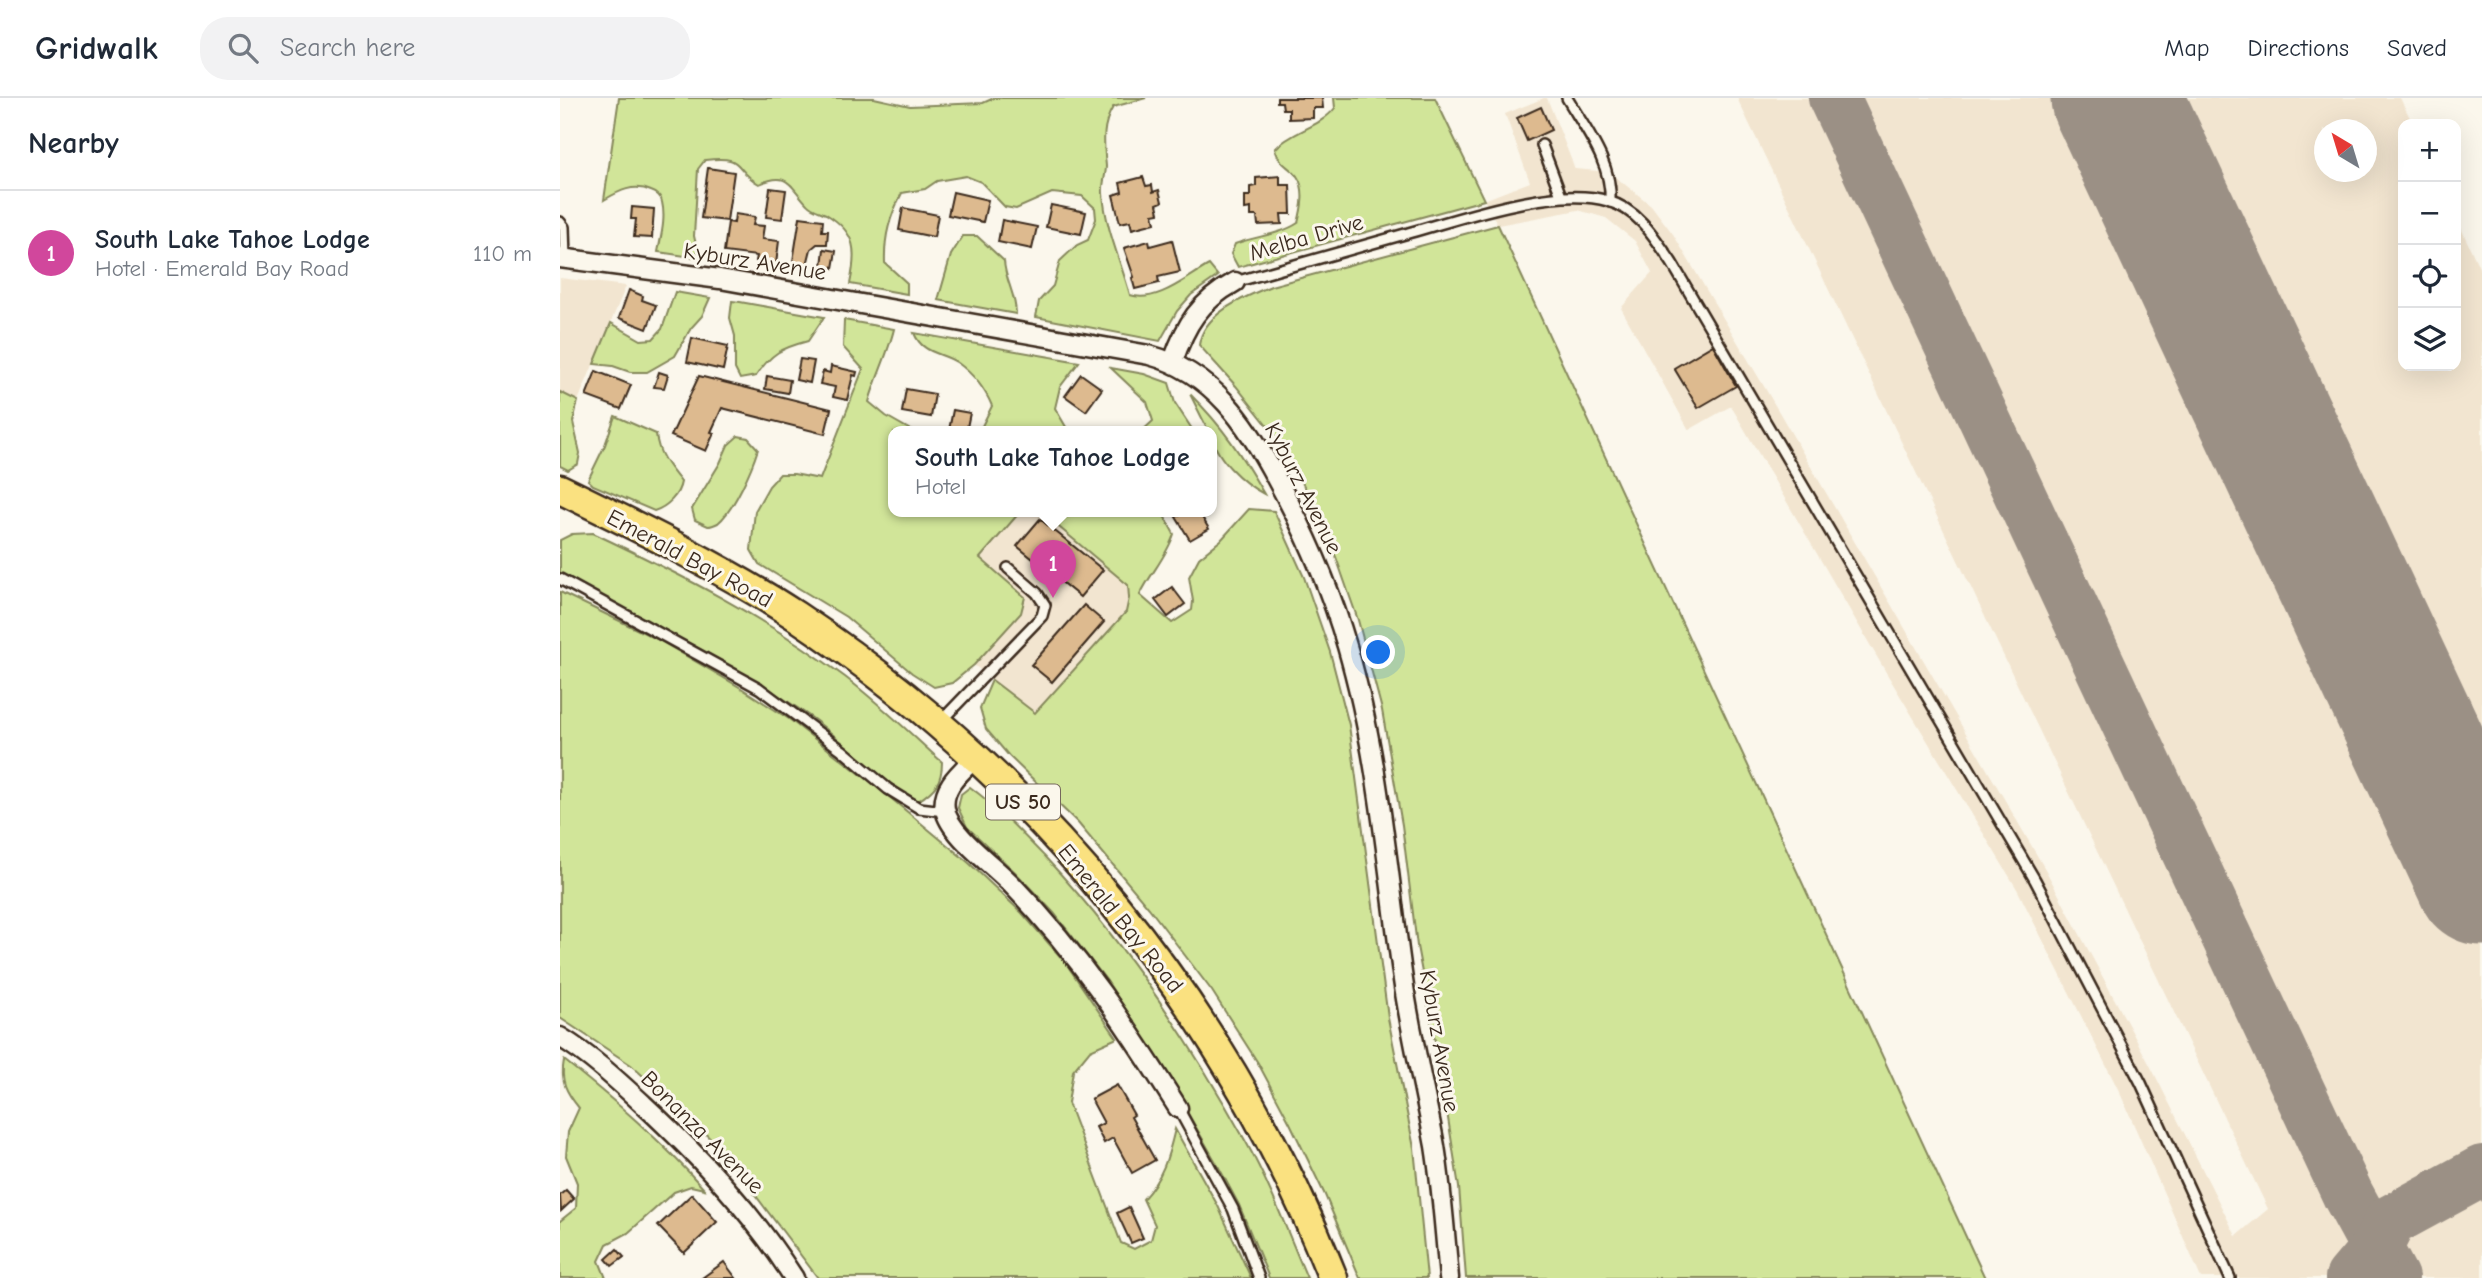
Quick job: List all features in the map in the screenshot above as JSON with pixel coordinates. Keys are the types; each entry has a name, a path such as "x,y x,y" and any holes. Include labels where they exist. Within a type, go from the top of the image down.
{"highway":[{"name":"Emerald Bay Road","path":"563,497 701,560 761,595 851,656 939,723 1021,800 1134,928 1222,1055 1280,1157 1333,1278"}],"street":[{"name":"Kyburz Avenue","path":"563,259 752,285 1173,361 1201,379 1237,415 1263,454 1313,550 1347,645 1373,763 1405,990 1435,1146 1449,1278"},
{"name":"Melba Drive","path":"1173,361 1182,336 1198,311 1214,294 1234,282"},
{"path":"976,757 954,779 944,797 945,811 951,825 1063,940 1106,997 1178,1108"},
{"name":"Bonanza Avenue","path":"560,1037 622,1085 707,1164 745,1209 794,1278"}],"lane":[{"path":"1567,98 1597,149 1611,187 1610,202 1633,214 1672,262 2035,880 2141,1083 2230,1278"},
{"path":"1542,145 1561,196"},
{"name":"Melba Drive","path":"1234,282 1490,211 1561,196 1583,195 1610,202"},
{"path":"560,222 564,227 563,259"},
{"path":"939,723 1042,615 1045,605 1037,593 1007,568"},
{"path":"560,579 759,688 842,750 888,789 919,808 945,811"},
{"path":"1178,1108 1233,1209 1259,1278"}],"shaded area":[{"path":"1547,98 1575,169 1609,172 1651,205 1673,234 2045,869 2153,1071 2236,1236 2268,1209 1737,98 2400,98 2410,119 2398,119 2398,371 2461,371 2461,228 2482,274 2482,1278 2201,1278 2120,1093 2017,889 1887,674 1731,406 1689,430 1621,308 1652,273 1635,241 1606,218 1578,210 1498,225 1484,200 1530,182 1505,114"},
{"path":"560,278 626,286 578,401 560,392"},
{"path":"1016,517 1047,517 1129,585 1126,612 1035,714 974,665 1021,612 1025,597 979,559"}],"green space":[{"path":"619,98 874,98 910,106 983,103 994,98 1146,98 1113,107 1104,136 1104,206 1130,295 1140,297 1161,293 1209,265 1218,276 1191,295 1177,311 1160,341 1036,317 1039,301 1053,286 1060,261 1077,245 1088,240 1096,219 1095,208 1082,196 1052,193 1016,209 1005,207 981,182 966,176 937,181 925,189 902,193 889,226 885,263 907,283 907,294 850,284 854,252 844,228 826,214 809,206 788,182 777,179 759,184 737,164 727,159 705,160 698,169 694,236 699,258 658,252 663,215 658,195 645,189 633,188 604,200"},
{"path":"1334,98 1435,98 1484,200 1238,267 1231,254 1235,244 1284,230 1298,223 1302,187 1297,176 1282,162 1275,149 1329,115 1335,108"},
{"path":"1498,225 1985,1278 1466,1278 1459,1187 1417,946 1402,825 1382,710 1358,620 1336,557 1307,491 1271,430 1199,345 1208,324 1217,315 1238,301 1271,286"},
{"path":"963,236 977,236 1004,261 1016,314 938,300 951,255"},
{"path":"675,292 710,298 702,316 691,328 675,356 647,372 630,372 613,366 594,364 611,323 641,340 653,339 662,329"},
{"path":"732,301 824,317 808,341 778,353 756,376 740,379 735,369 735,336 730,318"},
{"path":"844,320 894,329 869,402 904,426 888,426 888,517 1016,517 980,558 1025,597 1021,613 974,665 952,683 934,687 912,673 846,617 759,564 751,550 755,511 769,486 780,474 820,479 863,369 843,347"},
{"path":"914,333 1079,362 1060,387 1055,408 1066,426 982,426 992,406 974,377 952,359 933,352 918,340"},
{"path":"1111,368 1144,374 1169,383 1175,403 1190,426 1148,426 1153,421 1147,402"},
{"path":"560,392 578,401 573,422 580,453 578,464 568,470 560,466"},
{"path":"1190,394 1231,441 1264,494 1247,483 1223,460 1217,450 1217,426 1206,426"},
{"path":"615,416 656,434 661,454 681,482 675,496 659,509 654,511 593,485 588,480"},
{"path":"738,436 748,438 758,449 730,509 718,523 708,526 695,520 692,509 728,445"},
{"path":"1249,509 1274,511 1304,577 1330,652 1349,725 1388,1018 1414,1148 1427,1278 1360,1278 1325,1195 1290,1123 1258,1063 1212,991 1149,908 1078,823 1009,756 986,729 980,708 992,680 1035,713 1126,612 1128,585 1047,517 1165,517 1174,534 1140,595 1172,623 1192,610 1189,577 1199,558 1221,540"},
{"path":"593,533 723,599 785,636 845,677 942,762 941,775 936,785 918,801 890,783 812,718 751,678 560,575 560,540 572,534"},
{"path":"560,592 657,639 789,719 969,863 1022,913 1065,962 1117,1038 1090,1050 1073,1071 1068,1103 1121,1243 1134,1249 1151,1240 1155,1225 1143,1199 1164,1167 1175,1129 1218,1206 1251,1278 818,1278 722,1151 696,1124 631,1065 560,1018"},
{"path":"970,787 1017,828 1073,888 1154,993 1202,1067 1255,1158 1307,1278 1269,1278 1239,1205 1217,1164 1151,1049 1107,981 1054,913 967,827 958,808 961,794"},
{"path":"564,1060 637,1122 704,1189 691,1186 674,1192 628,1233 607,1244 599,1261 606,1278 560,1278 560,1221 576,1208 577,1183 566,1156 568,1132 579,1108 565,1086"}],"building":[{"path":"1277,98 1322,98 1323,108 1313,108 1313,118 1289,119 1289,109 1283,109 1282,102 1277,102"},
{"path":"1541,107 1551,130 1527,141 1517,118"},
{"path":"708,168 734,172 727,221 701,218"},
{"path":"1280,176 1280,185 1290,185 1291,214 1281,214 1282,224 1258,225 1257,216 1251,216 1251,208 1245,209 1245,196 1250,196 1250,187 1256,186 1256,178"},
{"path":"1143,177 1146,186 1152,185 1153,192 1159,190 1162,202 1157,204 1159,213 1153,214 1155,223 1132,229 1130,221 1120,223 1113,195 1122,192 1120,183"},
{"path":"770,188 786,190 782,219 766,217"},
{"path":"953,192 988,200 983,222 948,215"},
{"path":"1051,205 1086,212 1081,234 1046,227"},
{"path":"632,207 654,209 652,238 634,237 636,219 631,219"},
{"path":"903,208 938,215 934,237 899,230"},
{"path":"735,214 755,217 753,225 764,226 762,239 779,241 776,264 756,261 757,256 724,252 728,222 734,223"},
{"path":"800,217 823,220 822,231 828,231 827,244 817,244 811,249 807,265 795,264 793,261"},
{"path":"1002,220 1037,227 1032,249 998,242"},
{"path":"1172,240 1180,272 1158,277 1159,283 1135,289 1134,277 1124,248 1149,241 1150,246"},
{"path":"824,249 836,251 833,268 822,266"},
{"path":"629,290 643,296 642,300 656,305 647,329 619,318"},
{"path":"692,338 728,346 723,370 687,362"},
{"path":"1713,345 1736,386 1698,408 1674,368"},
{"path":"800,359 814,361 810,383 796,380"},
{"path":"831,366 857,372 856,376 853,375 847,400 833,397 835,387 820,384 823,371 830,373"},
{"path":"596,371 631,385 621,409 586,396"},
{"path":"659,372 668,375 664,388 654,387"},
{"path":"1081,374 1102,389 1086,411 1065,396"},
{"path":"699,376 831,409 825,434 722,408 706,451 671,436"},
{"path":"767,376 790,380 788,393 765,389"},
{"path":"906,389 935,394 931,417 902,412"},
{"path":"953,410 970,413 967,426 950,426"},
{"path":"1176,517 1202,517 1209,529 1190,540"},
{"path":"1040,519 1103,570 1080,597 1017,546"},
{"path":"1172,587 1185,604 1168,617 1155,600"},
{"path":"1084,605 1104,622 1052,682 1031,665"},
{"path":"1117,1085 1155,1160 1132,1173 1113,1138 1104,1143 1096,1127 1104,1123 1091,1099"},
{"path":"566,1190 574,1199 561,1211 560,1195"},
{"path":"692,1194 717,1222 684,1253 658,1226"},
{"path":"1129,1207 1143,1238 1131,1243 1117,1213"},
{"path":"617,1249 624,1257 612,1266 606,1259"},
{"path":"724,1262 736,1278 702,1278"}],"taxiway":[{"path":"1834,98 2348,1195 2393,1278"},
{"path":"2351,1278 2377,1247 2390,1221 2482,1171"}],"runway":[{"path":"2116,98 2482,880"}],"place":[{"name":"South Lake Tahoe Lodge","path":"1053,598"}]}
